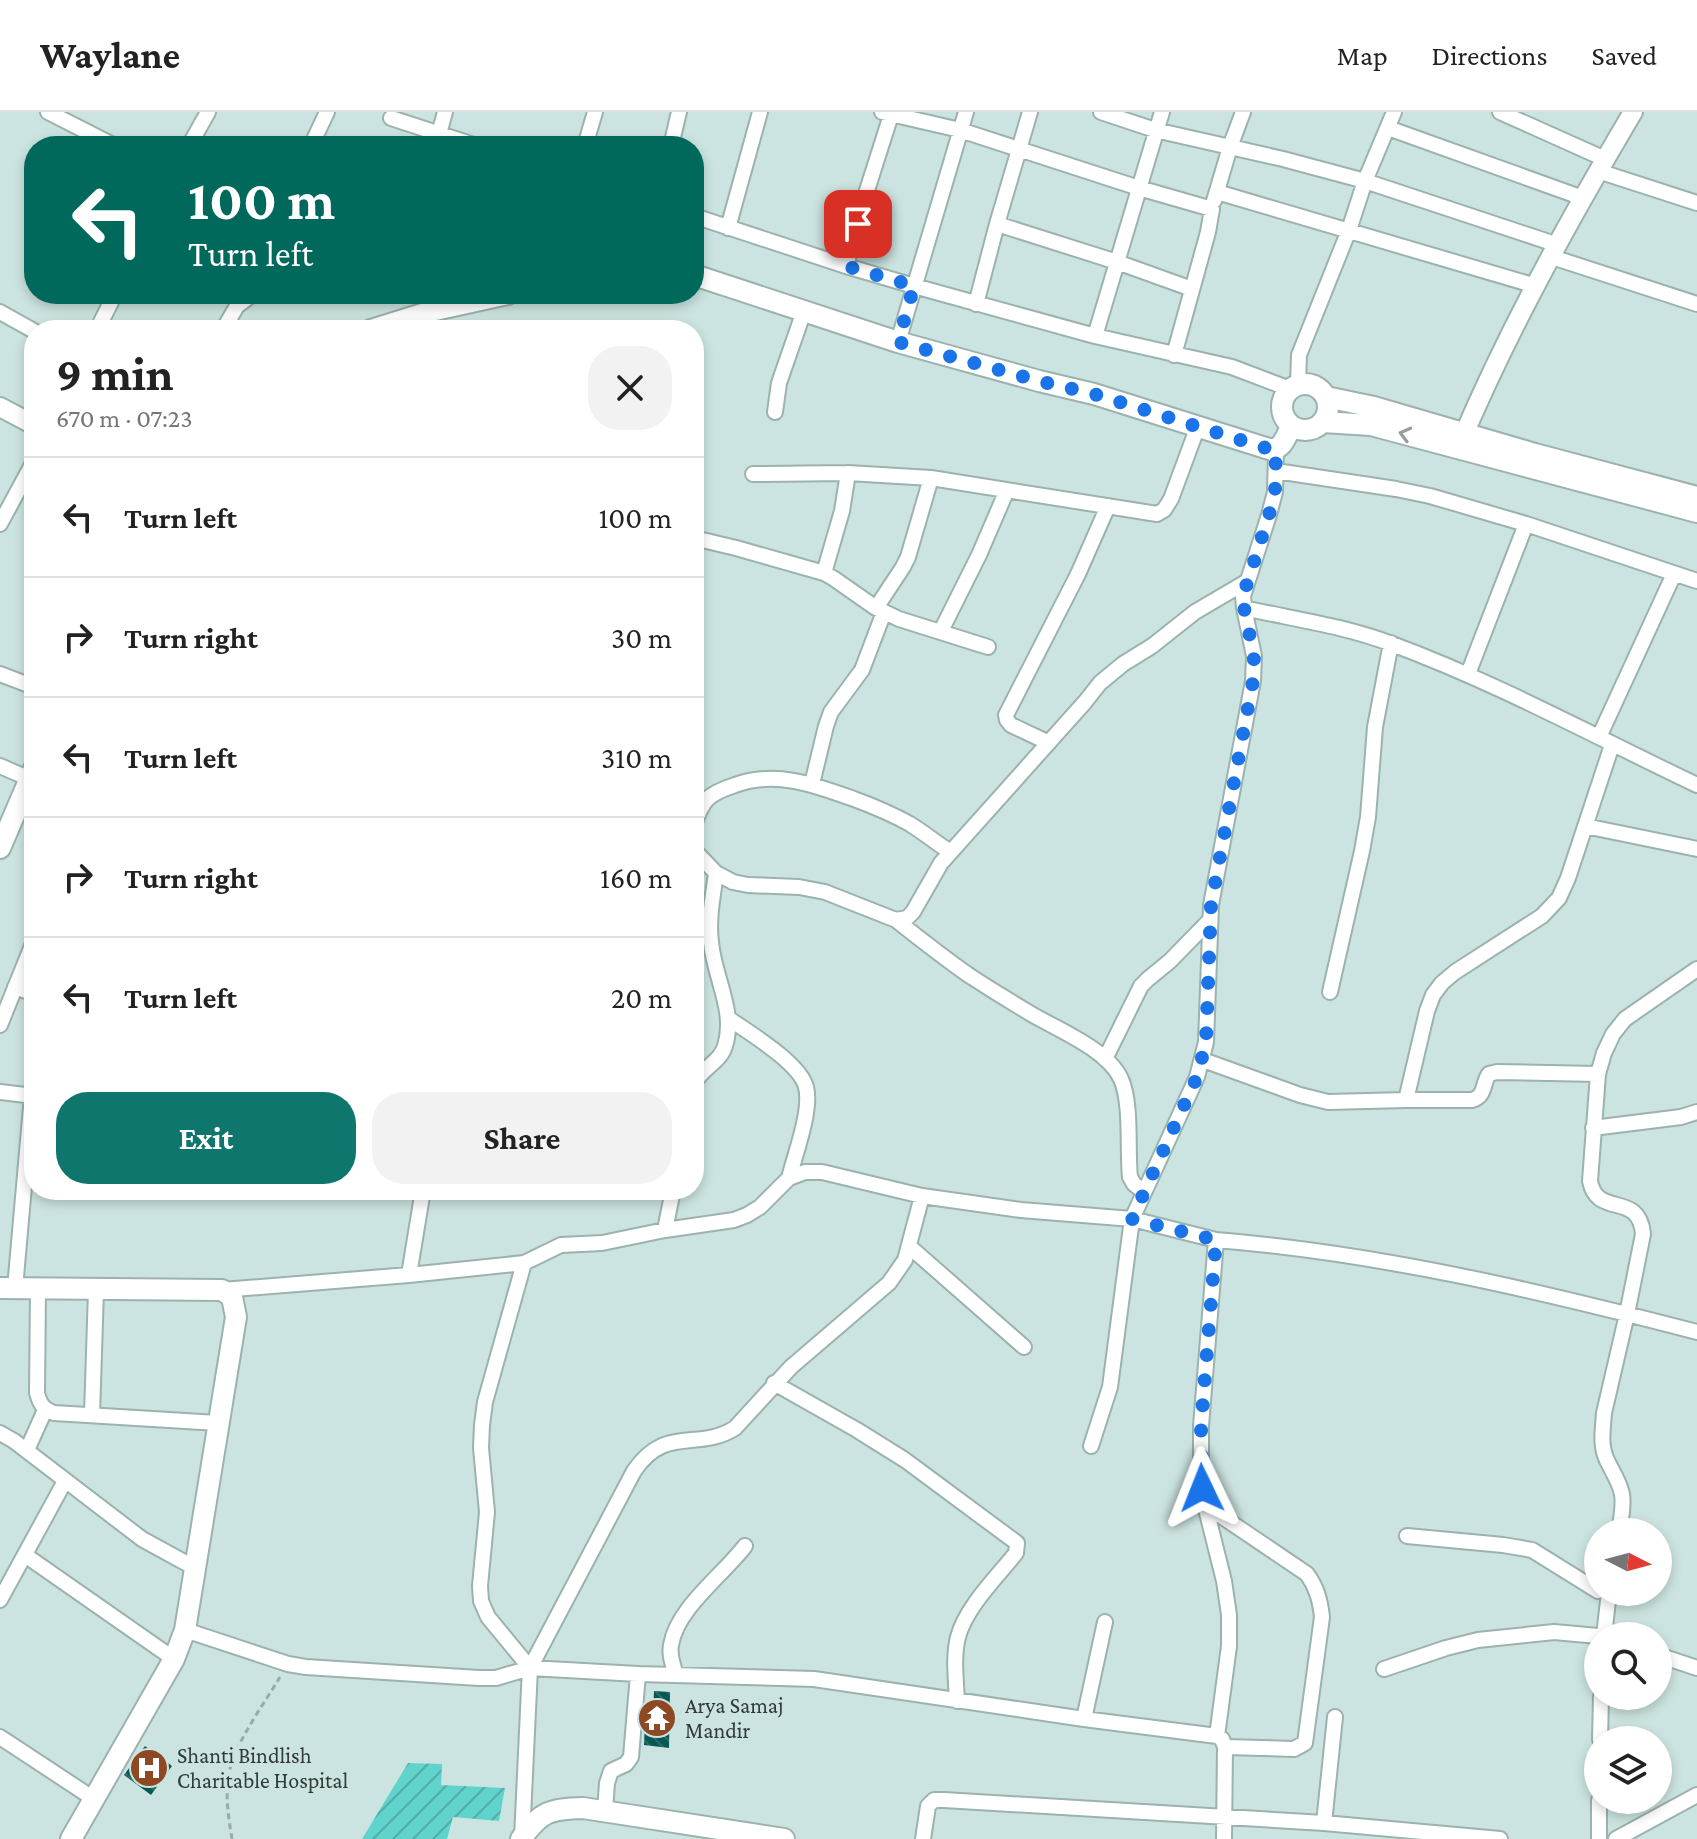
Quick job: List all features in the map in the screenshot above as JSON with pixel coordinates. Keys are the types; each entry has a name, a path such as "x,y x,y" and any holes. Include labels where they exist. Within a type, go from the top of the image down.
{"main road":[{"path":"704,278 898,342 1094,394 1269,449 1276,450 1281,446 1291,427"},
{"path":"407,320 462,304"},
{"path":"1310,384 1319,388 1326,397 1328,412 1323,422 1312,430 1299,431 1291,427 1281,412 1283,398 1294,387 1310,384"},
{"path":"1326,397 1374,407 1461,441 1697,512"},
{"path":"1323,422 1371,425 1461,441 1697,497"},
{"path":"0,848 24,792"},
{"path":"7,1288 222,1290 232,1297 236,1317 185,1630 174,1659 71,1839"},
{"path":"522,1838 541,1815 561,1808 583,1808 784,1839"}],"street":[{"path":"48,112 95,136"},
{"path":"195,136 208,112"},
{"path":"316,136 327,112"},
{"path":"439,134 445,112"},
{"path":"588,136 595,112"},
{"path":"673,136 679,112"},
{"path":"728,228 760,112"},
{"path":"898,342 966,112"},
{"path":"976,304 1030,112"},
{"path":"1101,112 1155,130 1365,181 1697,304"},
{"path":"1095,336 1162,112"},
{"path":"1174,355 1212,209 1243,112"},
{"path":"704,220 976,304 1095,336 1232,367 1294,387 1299,355 1394,112"},
{"path":"1500,112 1602,165 1697,203"},
{"path":"1461,441 1536,286 1633,112"},
{"path":"846,266 886,113 960,130 1212,209"},
{"path":"391,118 445,136"},
{"path":"1388,128 1583,198"},
{"path":"1217,192 1536,286"},
{"path":"997,224 1192,289"},
{"path":"775,412 779,383 804,311"},
{"path":"0,312 24,325"},
{"path":"0,407 24,420"},
{"path":"753,474 848,473 931,478 1157,514 1171,499 1198,426"},
{"path":"1091,1446 1110,1387 1132,1219 1203,1060 1209,921 1253,681 1254,656 1243,596 1275,492 1276,450"},
{"path":"1276,471 1430,496 1526,524 1697,581"},
{"path":"824,573 842,511 848,473"},
{"path":"812,784 831,712 862,670 880,610 908,557 931,478"},
{"path":"0,524 24,480"},
{"path":"941,631 1007,490"},
{"path":"1047,742 1011,725 1006,715 1078,574 1108,506"},
{"path":"1468,674 1526,524"},
{"path":"704,540 824,573 899,619 988,647"},
{"path":"1406,1100 1427,1011 1442,983 1542,916 1559,898 1585,826 1605,741 1674,574"},
{"path":"896,920 907,918 913,912 950,852 1100,683 1195,612 1246,582"},
{"path":"1244,608 1391,643 1468,674 1697,785"},
{"path":"1330,992 1368,817 1375,727 1391,643"},
{"path":"0,674 24,683"},
{"path":"0,766 24,772"},
{"path":"704,801 715,792 754,780 778,778 812,784 894,816 950,852"},
{"path":"1585,826 1697,849"},
{"path":"704,860 724,879 748,885 799,887 825,892 896,920 968,974 1096,1052 1112,1065 1121,1080 1127,1113 1130,1177 1144,1192"},
{"path":"704,1071 723,1052 728,1031 710,928 716,873"},
{"path":"1105,1059 1141,986 1209,921"},
{"path":"0,1025 24,965"},
{"path":"1621,1518 1621,1490 1606,1457 1602,1429 1643,1234 1637,1214 1599,1200 1592,1192 1590,1181 1598,1074 1613,1034 1625,1019 1697,969"},
{"path":"15,987 24,990"},
{"path":"728,1018 791,1064 807,1089 807,1108 789,1178"},
{"path":"1203,1060 1328,1102 1472,1100 1479,1098 1483,1092 1489,1074 1497,1072 1598,1074"},
{"path":"0,1092 24,1095"},
{"path":"1593,1128 1681,1117 1697,1112"},
{"path":"7,1288 24,1162"},
{"path":"222,1290 524,1263 561,1245 602,1243 734,1220 760,1207 789,1178 805,1172 822,1172 922,1196 1021,1210 1132,1219 1216,1240 1315,1250 1403,1264 1697,1332"},
{"path":"522,1838 530,1668 626,1485 641,1461 672,1441 714,1437 735,1428 774,1383 889,1283 910,1247 922,1196"},
{"path":"409,1275 421,1200"},
{"path":"665,1230 671,1200"},
{"path":"1216,1240 1201,1426 1202,1488 1229,1615 1221,1742 1224,1839"},
{"path":"910,1247 1024,1347"},
{"path":"524,1263 483,1414 481,1448 487,1512 480,1586 481,1601 488,1617 530,1668"},
{"path":"38,1289 37,1393 45,1410 218,1423"},
{"path":"92,1415 96,1290"},
{"path":"774,1383 905,1460 1017,1543 1016,1553 962,1624 957,1640 957,1701"},
{"path":"27,1450 45,1410"},
{"path":"0,1433 27,1450 142,1539 195,1568"},
{"path":"0,1600 65,1481"},
{"path":"185,1630 306,1667 488,1678 530,1668 814,1679 1221,1742 1294,1749 1305,1743 1322,1617 1316,1586 1307,1574 1205,1505"},
{"path":"1407,1536 1532,1550 1584,1581"},
{"path":"676,1675 671,1657 675,1632 687,1611 745,1546"},
{"path":"25,1555 174,1659"},
{"path":"1084,1719 1105,1622"},
{"path":"1384,1669 1478,1640 1554,1632 1584,1635"},
{"path":"1672,1660 1697,1668"},
{"path":"605,1810 611,1771 626,1764 631,1757 638,1674"},
{"path":"1324,1823 1335,1717"},
{"path":"0,1737 94,1799"},
{"path":"1616,1839 1697,1795"},
{"path":"923,1839 928,1806 934,1800 1225,1816 1500,1839"},
{"path":"1599,1814 1599,1839"}],"path":[{"path":"232,1839 227,1811 232,1763 288,1664"}],"shaded area":[{"path":"408,1763 442,1764 441,1785 505,1788 499,1821 453,1817 447,1839 362,1839"}],"building":[{"name":"Arya Samaj Mandir","path":"654,1691 670,1692 669,1748 644,1745 645,1715 653,1716"},
{"path":"145,1746 172,1766 151,1795 124,1775"}],"place":[{"name":"Arya Samaj Mandir","path":"657,1718"},
{"name":"Shanti Bindlish Charitable Hospital","path":"149,1768"}],"route":[{"path":"858,224 846,266 914,286 898,342 1094,394 1276,450 1275,492 1243,596 1254,656 1253,681 1211,905 1203,1060 1132,1219 1216,1240 1201,1426 1202,1488"}]}
